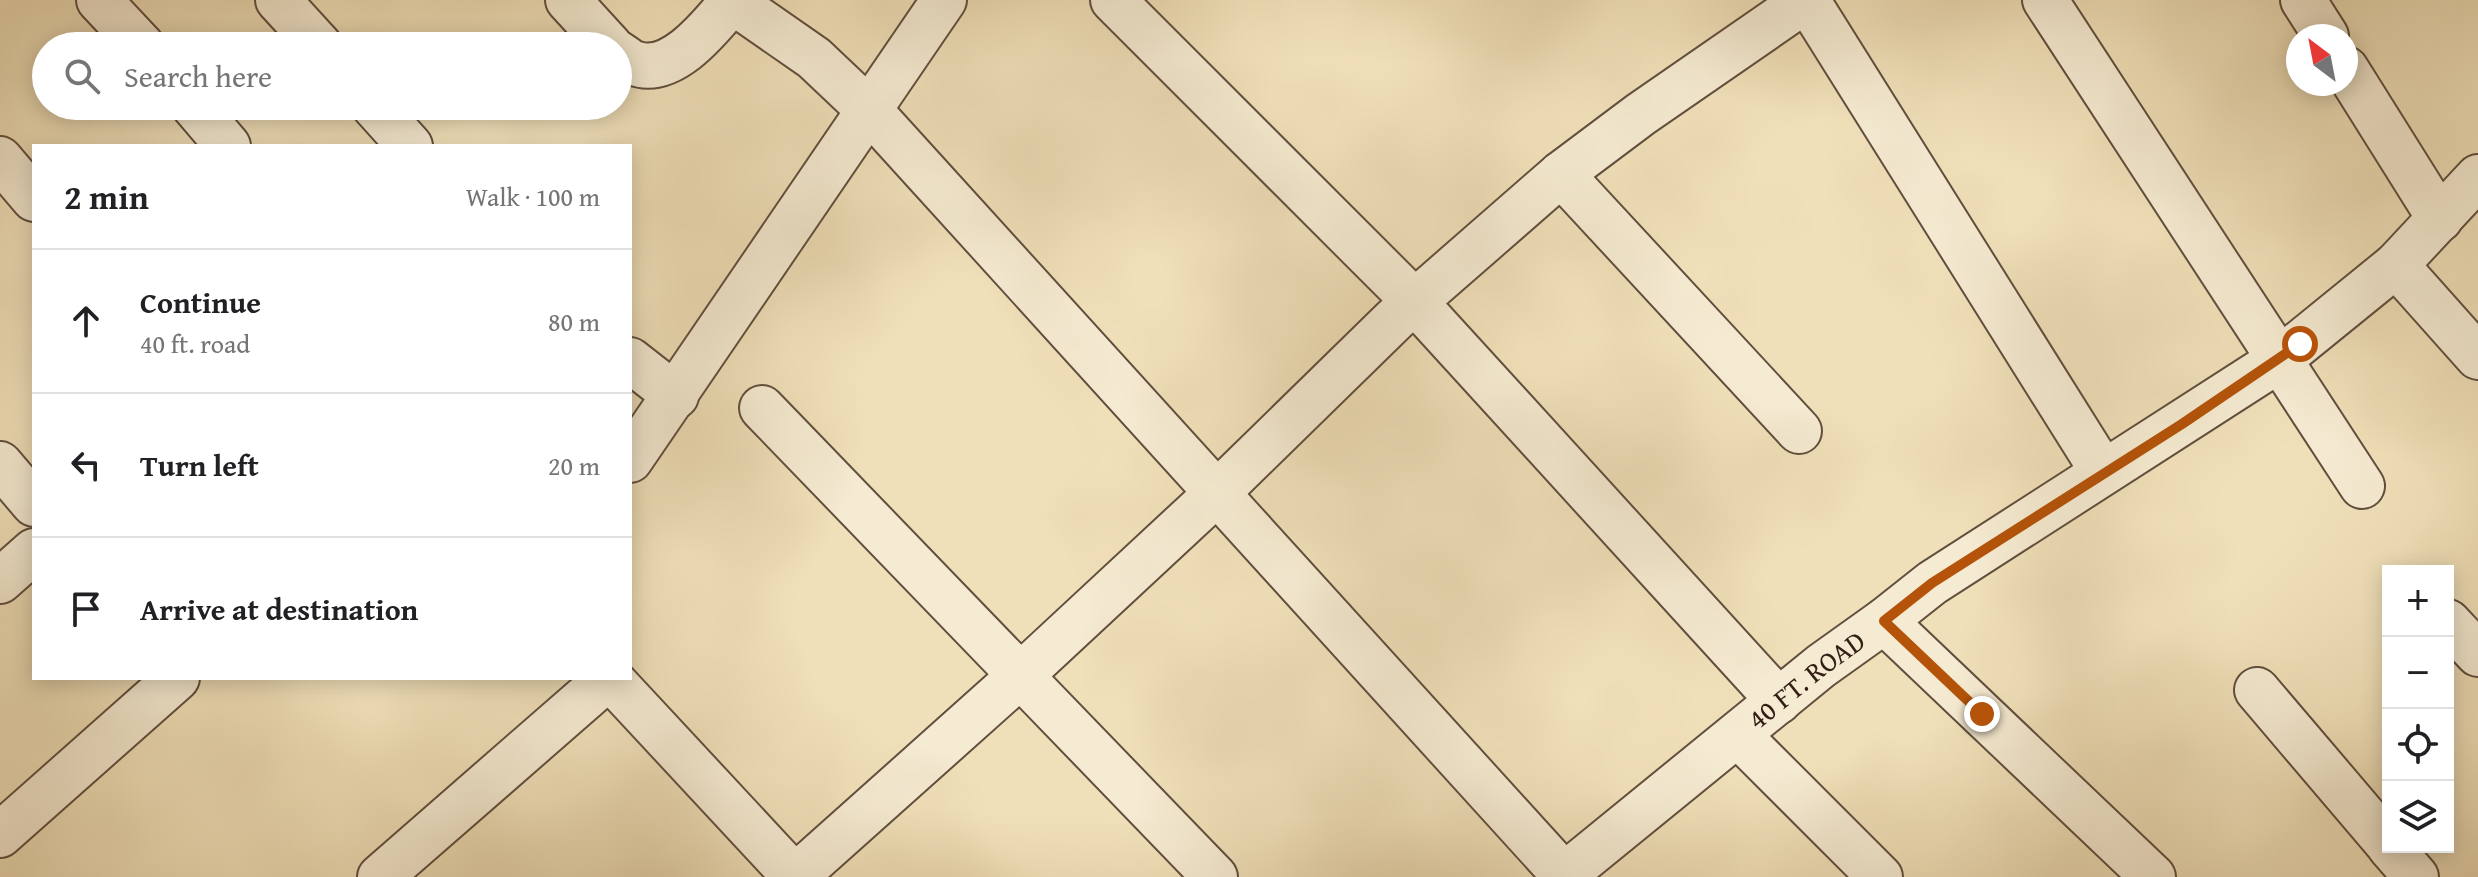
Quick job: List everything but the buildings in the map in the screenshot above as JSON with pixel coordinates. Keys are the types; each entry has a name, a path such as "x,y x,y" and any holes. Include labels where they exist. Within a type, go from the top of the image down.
{"street":[{"path":"99,0 129,32"},
{"path":"278,0 307,32"},
{"path":"568,0 597,32"},
{"path":"632,457 944,0"},
{"path":"1113,0 1415,302 1779,701"},
{"path":"611,680 795,877 1021,675 1218,492 1415,302 1561,174 1641,114 1807,0 2103,472"},
{"path":"2045,0 2362,486"},
{"path":"2303,0 2318,24"},
{"path":"632,62 657,65 679,56 698,41 733,1 814,58 870,111 1218,492 1583,871"},
{"path":"2358,88 2440,219"},
{"path":"206,120 226,144"},
{"path":"387,120 408,144"},
{"path":"0,159 32,197"},
{"path":"1561,174 1799,431"},
{"name":"40 FT. ROAD","path":"1583,871 1821,666 1932,583 2279,360 2396,265 2478,177"},
{"path":"2396,265 2478,357"},
{"path":"632,362 676,396"},
{"path":"762,408 1215,877"},
{"path":"0,464 32,502"},
{"path":"0,581 32,553"},
{"path":"1884,621 2153,877"},
{"path":"2454,628 2478,654"},
{"path":"0,835 175,680"},
{"path":"390,874 607,680"},
{"path":"2257,690 2382,838"},
{"path":"1738,735 1880,877"},
{"path":"2395,853 2416,877"}],"route":[{"path":"1982,714 1884,621 1932,583 2182,424 2300,344"}]}
